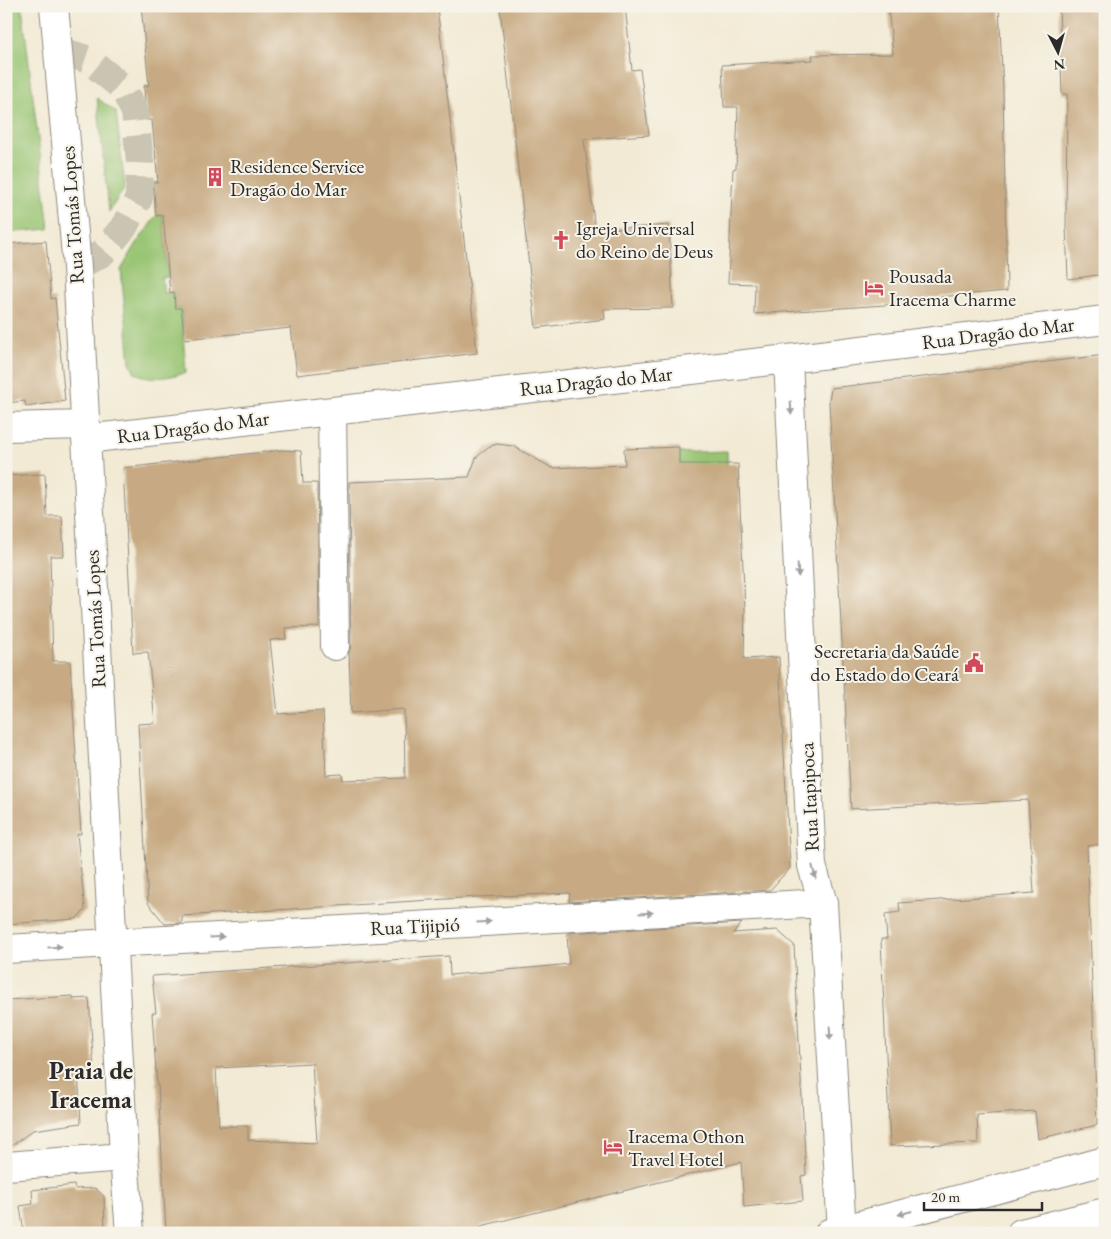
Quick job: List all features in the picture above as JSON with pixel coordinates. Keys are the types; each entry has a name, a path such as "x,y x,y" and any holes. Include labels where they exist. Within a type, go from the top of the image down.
{"street":[{"name":"Rua Tomás Lopes","path":"54,6 76,267 112,943 130,1233"},
{"name":"Rua Dragão do Mar","path":"6,427 86,432 332,411 788,359 1105,320"},
{"name":"Rua Itapipoca","path":"788,359 812,866 823,903 838,1232"},
{"path":"332,411 335,646"},
{"name":"Rua Tijipió","path":"6,949 823,903"},
{"path":"6,1166 124,1156"},
{"path":"838,1232 1105,1161"},
{"path":"1021,1233 1105,1212"}],"green space":[{"path":"6,6 22,6 49,229 6,233"},
{"path":"97,98 116,112 125,187 109,212"},
{"path":"163,215 168,277 162,278 164,293 174,292 175,308 181,308 186,373 155,378 135,373 130,362 121,270 156,216"},
{"path":"727,451 728,487 641,454"}],"building":[{"path":"141,6 437,6 477,353 297,375 291,328 185,339 181,308 175,308 174,292 170,293 163,215 156,216 153,182 158,182 152,120 146,120 144,86 149,85"},
{"path":"522,6 625,6 632,70 640,69 649,135 584,139 595,230 669,225 673,308 604,309 605,319 536,328 500,8"},
{"path":"888,6 999,6 1003,91 1007,291 926,298 926,300 885,305 754,314 755,284 728,283 738,107 724,107 722,65 813,60 812,55 893,54"},
{"path":"1059,6 1105,6 1105,274 1068,279 1066,226 1067,94 1062,94"},
{"path":"46,241 51,299 55,298 65,401 26,407 25,401 6,403 6,244"},
{"name":"Secretaria da Saúde do Estado do Ceará","path":"1105,355 1105,844 1087,846 1097,1125 1038,1139 1035,1111 977,1115 978,1143 890,1146 881,939 887,939 885,914 900,912 899,903 1034,893 1028,800 851,809 829,401 831,388"},
{"path":"497,444 513,446 552,468 625,465 624,449 679,447 679,464 738,464 745,609 744,659 779,657 790,868 770,890 569,902 570,893 477,897 182,916 182,923 165,924 148,903 138,724 155,723 148,652 133,653 123,468 282,450 301,451 303,483 317,483 319,627 285,628 286,639 270,640 278,714 323,711 326,775 342,774 343,780 405,778 404,709 351,713 349,482 469,477 476,458 488,447"},
{"path":"45,474 47,516 62,516 64,556 50,556 53,661 70,661 81,834 77,834 85,910 76,919 6,924 6,476"},
{"path":"742,923 733,933 777,930 794,945 806,1175 801,1176 803,1201 744,1207 741,1162 481,1226 481,1233 166,1233 152,1013 156,1013 152,976 449,956 450,975 541,967 569,964 567,933","holes":["312,1063 317,1143 248,1140 248,1126 219,1126 216,1068"]},
{"path":"73,996 73,999 89,998 94,1071 78,1072 81,1123 33,1130 6,1150 6,1000"},
{"path":"74,1185 75,1189 95,1188 104,1196 105,1233 24,1233 20,1206 33,1204 32,1190"}],"tunnel":[{"path":"59,50 89,60 123,88 135,112 140,162 139,198 124,227 102,253 77,267"}],"place":[{"name":"Residence Service Dragão do Mar","path":"215,177"},
{"name":"Igreja Universal do Reino de Deus","path":"561,240"},
{"name":"Pousada Iracema Charme","path":"874,288"},
{"name":"Secretaria da Saúde do Estado do Ceará","path":"974,663"},
{"name":"Iracema Othon Travel Hotel","path":"613,1147"}],"district":[{"name":"Praia de Iracema","path":"91,1084"}]}
